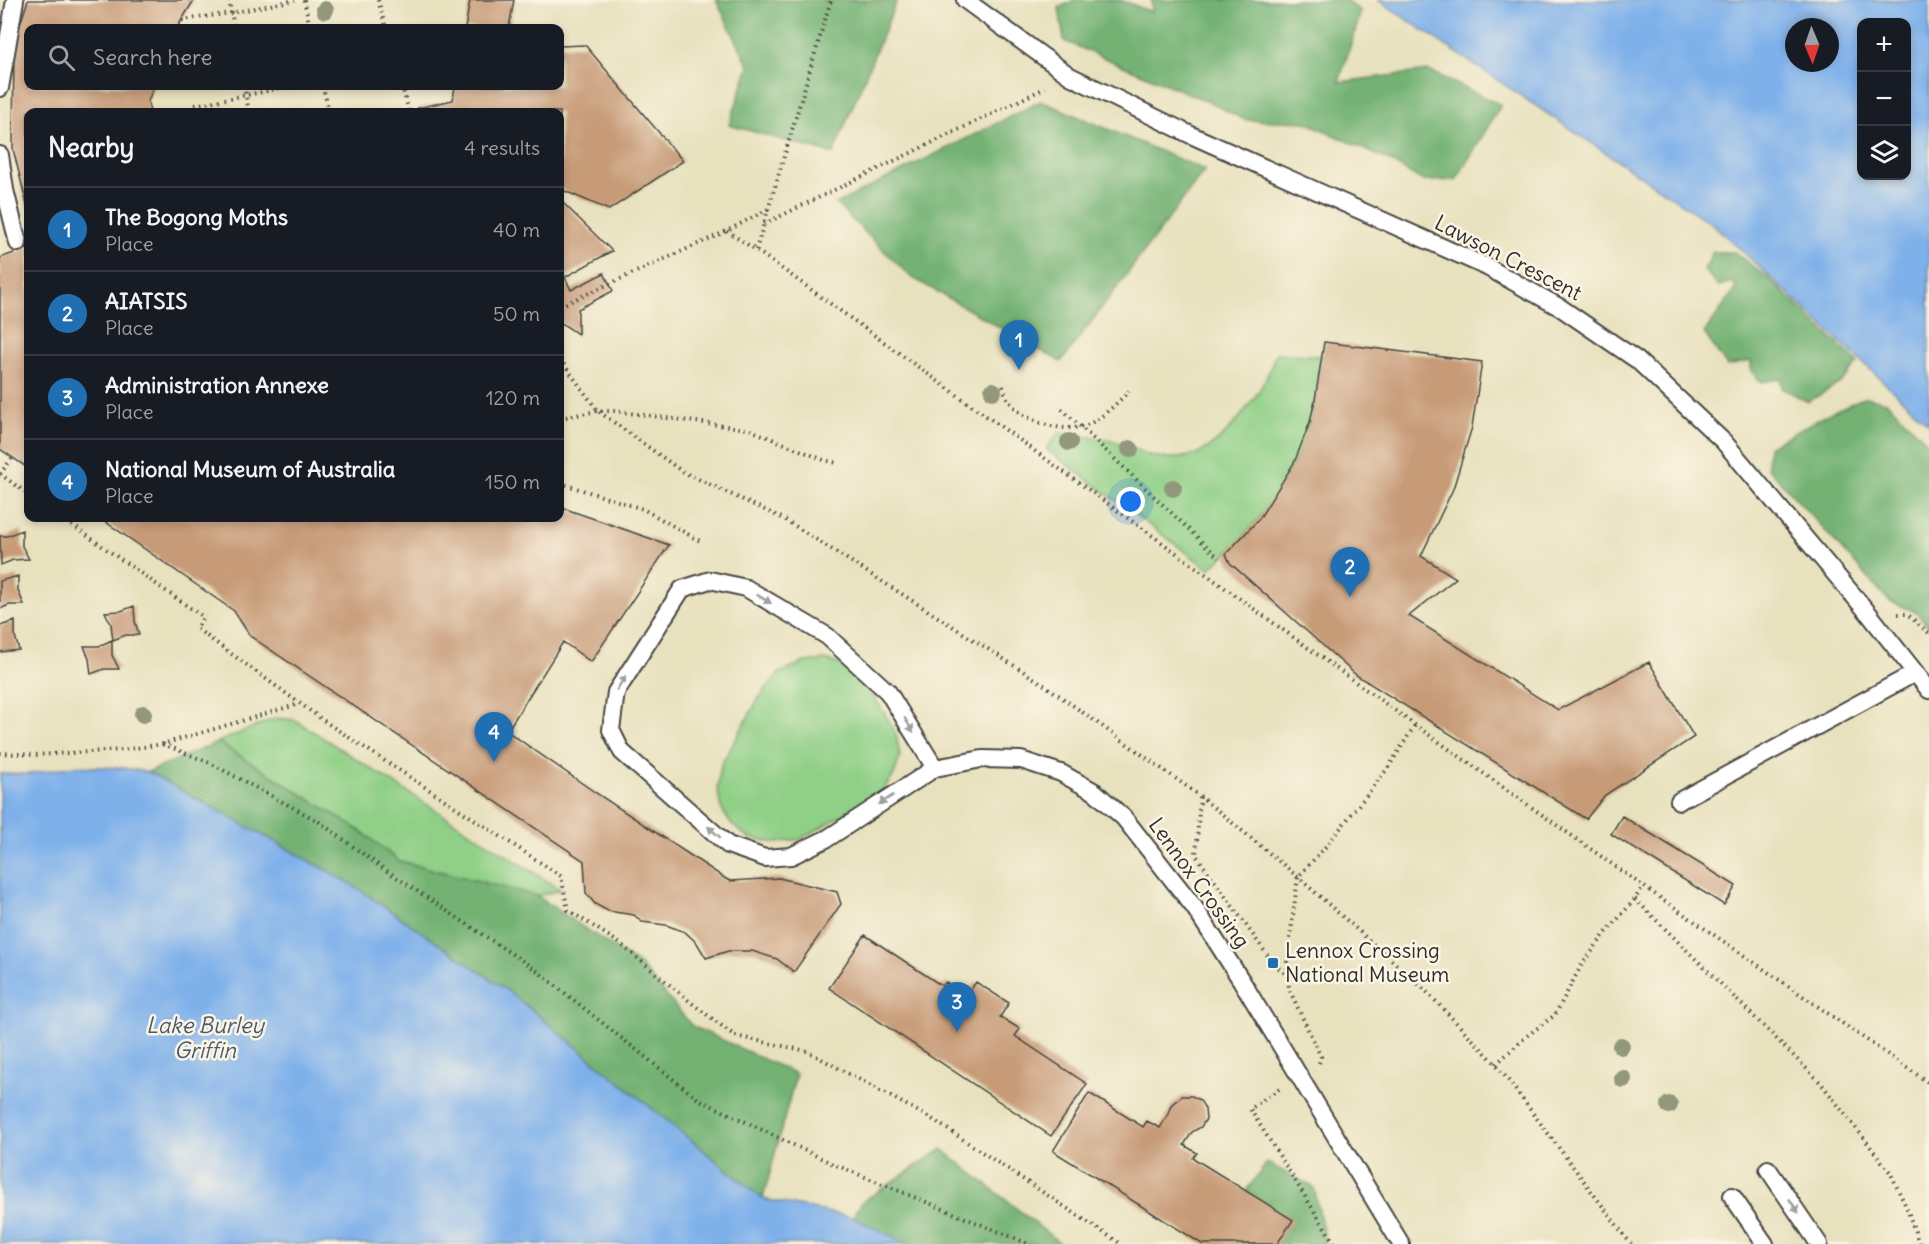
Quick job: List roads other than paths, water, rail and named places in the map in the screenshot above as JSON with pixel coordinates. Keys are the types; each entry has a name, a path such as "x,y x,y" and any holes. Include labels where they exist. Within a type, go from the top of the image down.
{"lane":[{"path":"0,88 15,0"},
{"name":"Lawson Crescent","path":"965,0 1070,76 1191,135 1487,267 1561,308 1638,360 1724,442 1869,614 1929,690"},
{"path":"0,155 5,190 18,243"},
{"path":"710,580 746,588 827,636 888,692 935,768 828,838 791,856 765,858 728,845 622,752 611,730 616,692 682,589 710,580"},
{"path":"1679,801 1915,673"},
{"name":"Lennox Crossing","path":"935,768 982,759 1021,760 1061,773 1095,792 1124,818 1194,908 1241,980 1401,1244"},
{"path":"1768,1169 1819,1244"},
{"path":"1732,1196 1765,1244"}],"water":[{"path":"1378,0 1929,0 1929,424 1715,226"},
{"name":"Lake Burley Griffin","path":"74,766 124,768 148,772 348,882 508,991 763,1199 851,1217 909,1244 0,1244 0,774 29,774"}],"place":[{"name":"The Bogong Moths","path":"1019,370"},
{"name":"AIATSIS","path":"1350,597"},
{"name":"National Museum of Australia","path":"494,762"},
{"name":"Lennox Crossing National Museum","path":"1273,963"},
{"name":"Administration Annexe","path":"957,1032"}]}
